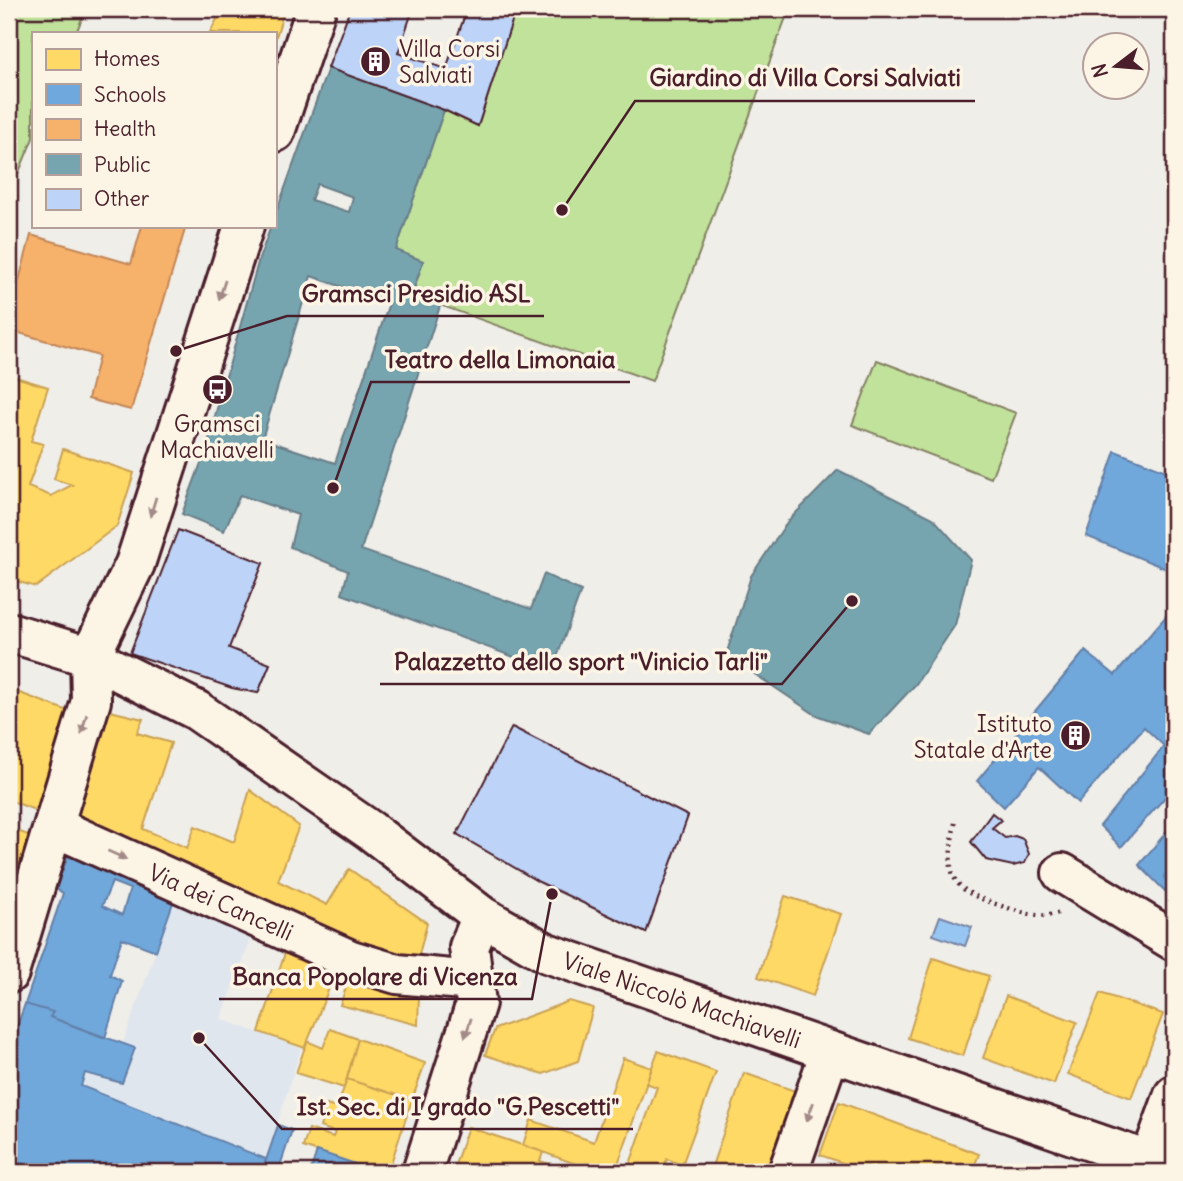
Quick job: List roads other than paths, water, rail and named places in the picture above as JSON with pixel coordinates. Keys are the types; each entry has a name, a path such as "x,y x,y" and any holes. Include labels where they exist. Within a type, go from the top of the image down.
{"street":[{"path":"276,129 316,9"},
{"path":"9,973 91,701 90,657 135,564 243,228"},
{"name":"Viale Niccolò Machiavelli","path":"9,632 90,657 196,710 257,751 482,916 547,953 1157,1168"},
{"name":"Via dei Cancelli","path":"55,827 351,960 397,974 473,981"},
{"path":"1075,881 1174,941"},
{"path":"422,1172 476,1003 469,947 482,916"},
{"path":"788,1172 830,1052"},
{"path":"1157,1168 1174,1095"}],"water":[{"path":"940,916 972,927 965,946 933,935"}],"place":[{"name":"Villa Corsi Salviati","path":"376,61"},
{"name":"Giardino di Villa Corsi Salviati","path":"562,210"},
{"name":"Gramsci Presidio ASL","path":"176,351"},
{"name":"Gramsci Machiavelli","path":"217,389"},
{"name":"Teatro della Limonaia","path":"333,488"},
{"name":"Palazzetto dello sport \"Vinicio Tarli\"","path":"852,601"},
{"name":"Istituto Statale d'Arte","path":"1075,736"},
{"name":"Banca Popolare di Vicenza","path":"552,894"},
{"name":"Ist. Sec. di I grado \"G.Pescetti\"","path":"199,1038"}]}
